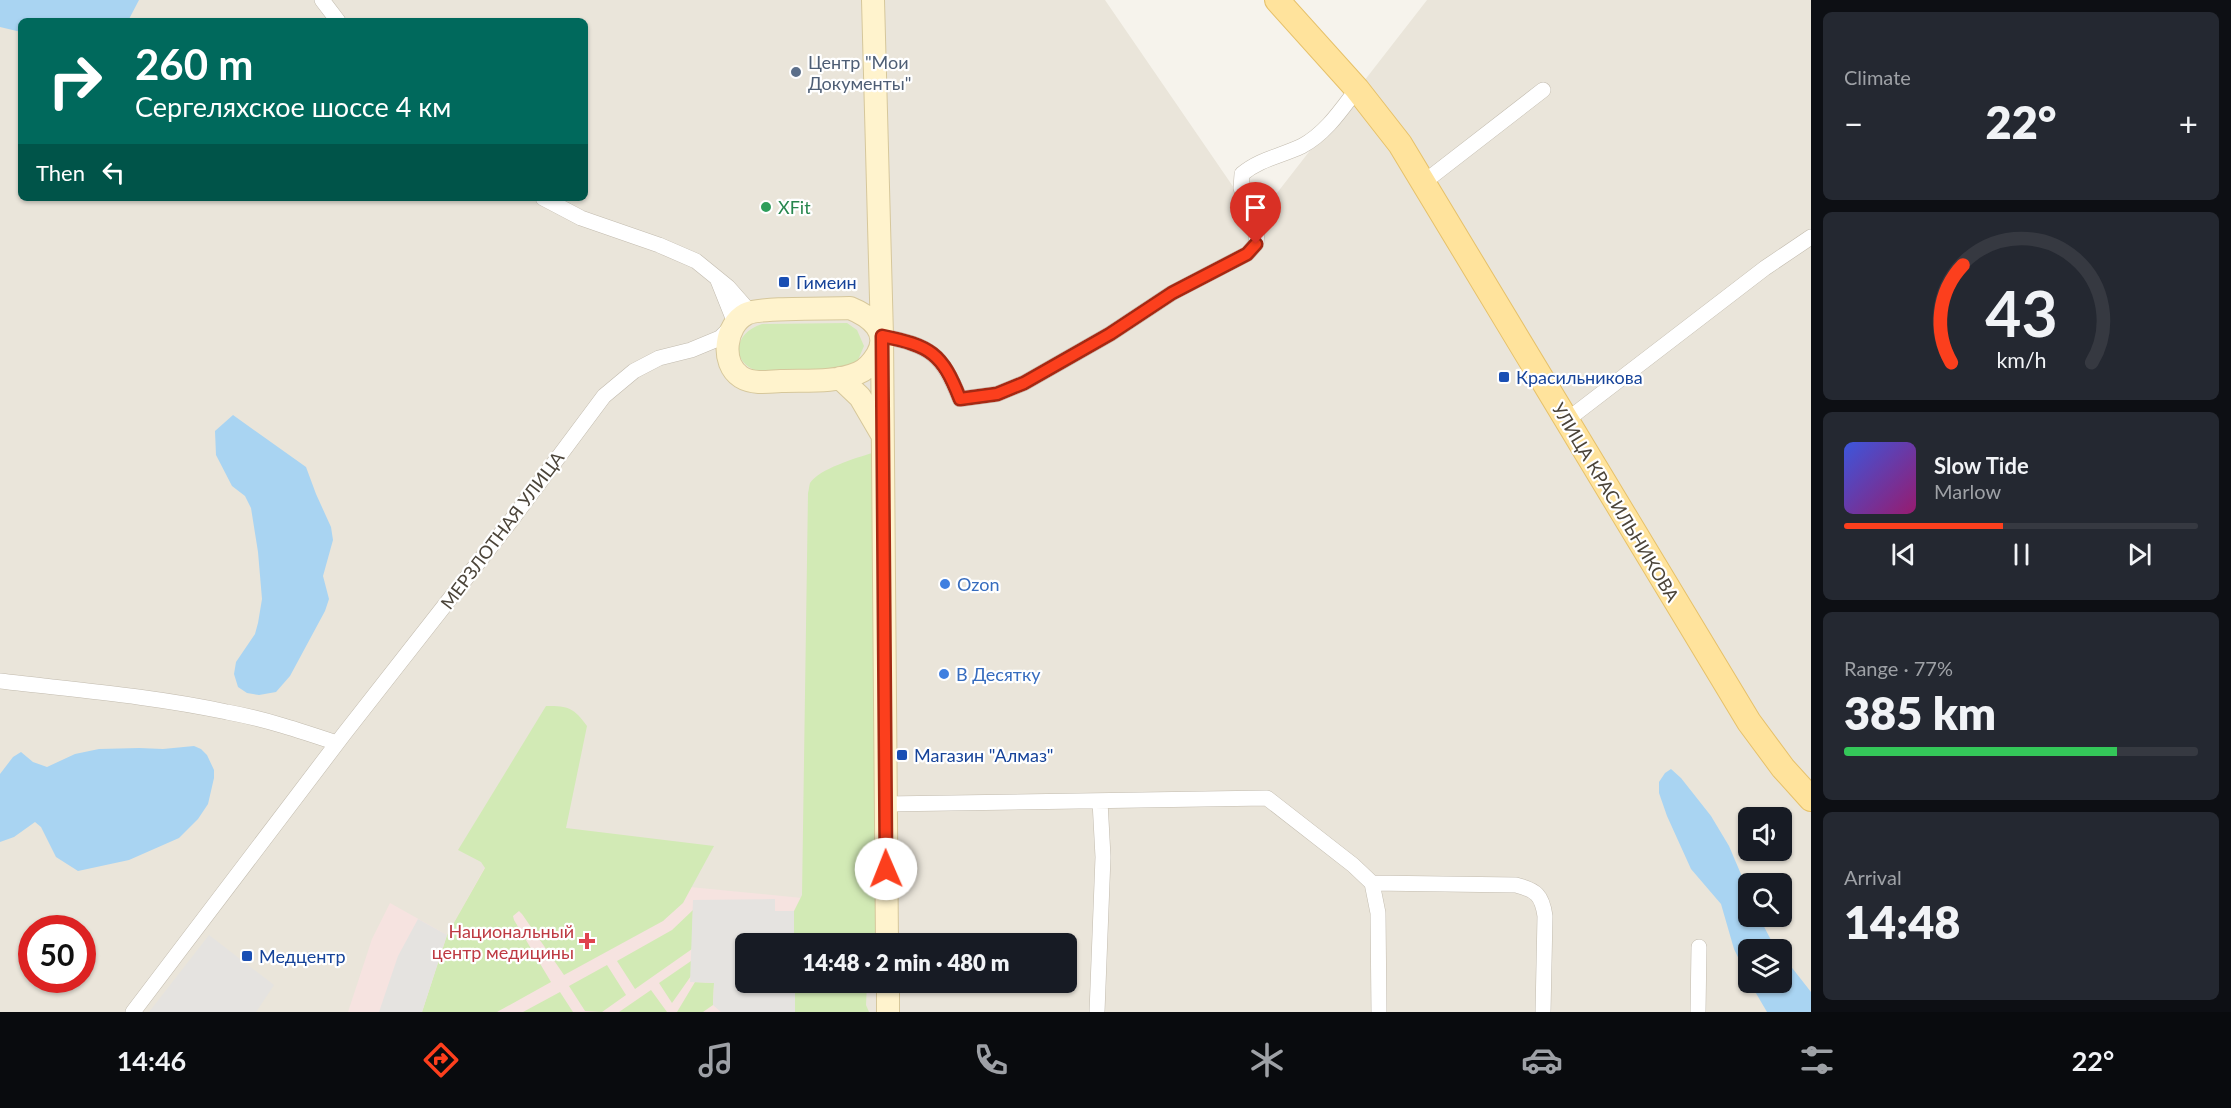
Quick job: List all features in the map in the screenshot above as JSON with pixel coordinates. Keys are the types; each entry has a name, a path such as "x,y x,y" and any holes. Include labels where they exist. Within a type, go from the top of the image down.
{"main road":[{"path":"873,0 882,336 887,933"},
{"name":"УЛИЦА КРАСИЛЬНИКОВА","path":"1277,0 1324,49 1400,144 1749,722 1783,768 1811,799"},
{"path":"850,308 868,285 880,259"},
{"path":"850,308 871,319 879,327 882,336 881,349 872,363 858,373 840,378 757,382 740,376 732,366 727,352 729,338 743,318 850,308"},
{"path":"840,378 860,397 883,437"},
{"path":"888,993 888,1012"}],"street":[{"path":"322,0 336,18"},
{"path":"882,336 906,341 928,350 940,360 951,377 960,399 997,394 1024,383 1110,334 1172,293 1247,254 1256,244 1257,232 1241,188 1242,174 1253,164 1302,146 1331,123 1358,89"},
{"path":"1423,183 1543,90"},
{"path":"549,201 581,218 659,245 696,261 717,278 743,318 720,338 691,350"},
{"path":"1567,420 1765,268 1811,237"},
{"path":"691,350 727,352"},
{"name":"МЕРЗЛОТНАЯ УЛИЦА","path":"133,1012 337,743 510,522 604,396 634,370 659,358 691,350"},
{"path":"0,681 178,702 290,727 337,743"},
{"path":"885,804 1267,798 1353,865 1372,883 1378,912 1379,1012"},
{"path":"1097,1012 1103,857 1100,801"},
{"path":"1372,883 1516,885 1532,890 1543,902 1545,916 1543,1012"},
{"path":"1698,1012 1699,947"}],"shaded area":[{"path":"0,0 1105,0 1256,220 1427,0 1811,0 1811,1012 0,1012"},
{"name":"Национальный центр медицины","path":"485,867 802,898 803,933 735,933 735,993 803,993 803,1012 348,1012 372,939 390,903 447,935"},
{"path":"775,899 775,911 794,911 794,933 735,933 735,993 795,993 795,1012 721,1012 713,1005 714,983 690,982 693,900"},
{"path":"418,919 447,935 422,1012 379,1012 398,956"},
{"path":"209,935 274,985 256,1012 149,1012"}],"green space":[{"path":"847,323 857,330 864,346 858,360 845,370 757,371 742,361 739,354 741,340 746,333 762,324"},
{"path":"872,453 878,933 794,933 794,911 802,895 808,493 810,483 815,478 838,465"},
{"path":"546,706 570,709 587,726 566,828 714,846 683,903 663,921 564,975 519,911 513,916 514,920 551,982 497,1012 422,1012 447,935 485,868 481,862 458,850"},
{"path":"693,910 692,949 635,989 617,961 672,930"},
{"path":"691,961 691,976 672,1003 659,983"},
{"path":"607,965 626,995 602,1012 585,1011 569,986"},
{"path":"695,982 714,983 713,1005 703,1012 677,1012"},
{"path":"651,990 667,1012 619,1012"},
{"path":"560,992 573,1012 523,1012"},
{"path":"795,993 867,993 866,1005 869,1012 795,1012"}],"water":[{"path":"0,0 139,0 130,18 18,18 18,31 0,27"},
{"path":"233,415 306,467 331,527 333,540 323,576 329,599 325,611 290,676 276,692 259,695 247,693 238,687 234,674 236,662 255,634 262,599 251,508 245,496 232,486 216,455 215,431"},
{"path":"194,746 207,755 214,770 214,778 208,804 198,819 179,838 129,860 78,871 56,857 41,827 35,822 14,837 0,842 0,774 13,757 21,752 33,762 47,767 75,754 99,749 163,749"},
{"path":"1671,769 1681,778 1711,816 1729,846 1740,873 1738,873 1738,927 1764,927 1770,939 1738,939 1738,957 1721,904 1691,869 1667,816 1659,793 1659,782"},
{"path":"1792,968 1811,992 1811,1012 1767,1012 1756,993 1792,993"}],"place":[{"name":"Центр \"Мои Документы\"","path":"796,72"},
{"name":"XFit","path":"766,207"},
{"name":"Гимеин","path":"784,282"},
{"name":"Красильникова","path":"1504,377"},
{"name":"Ozon","path":"945,584"},
{"name":"В Десятку","path":"944,674"},
{"name":"Магазин \"Алмаз\"","path":"902,755"},
{"name":"Национальный центр медицины","path":"587,941"},
{"name":"Медцентр","path":"247,956"}],"route":[{"path":"886,869 882,336 906,341 928,350 940,360 951,377 960,399 997,394 1024,383 1110,334 1172,293 1247,254 1256,244"}]}
